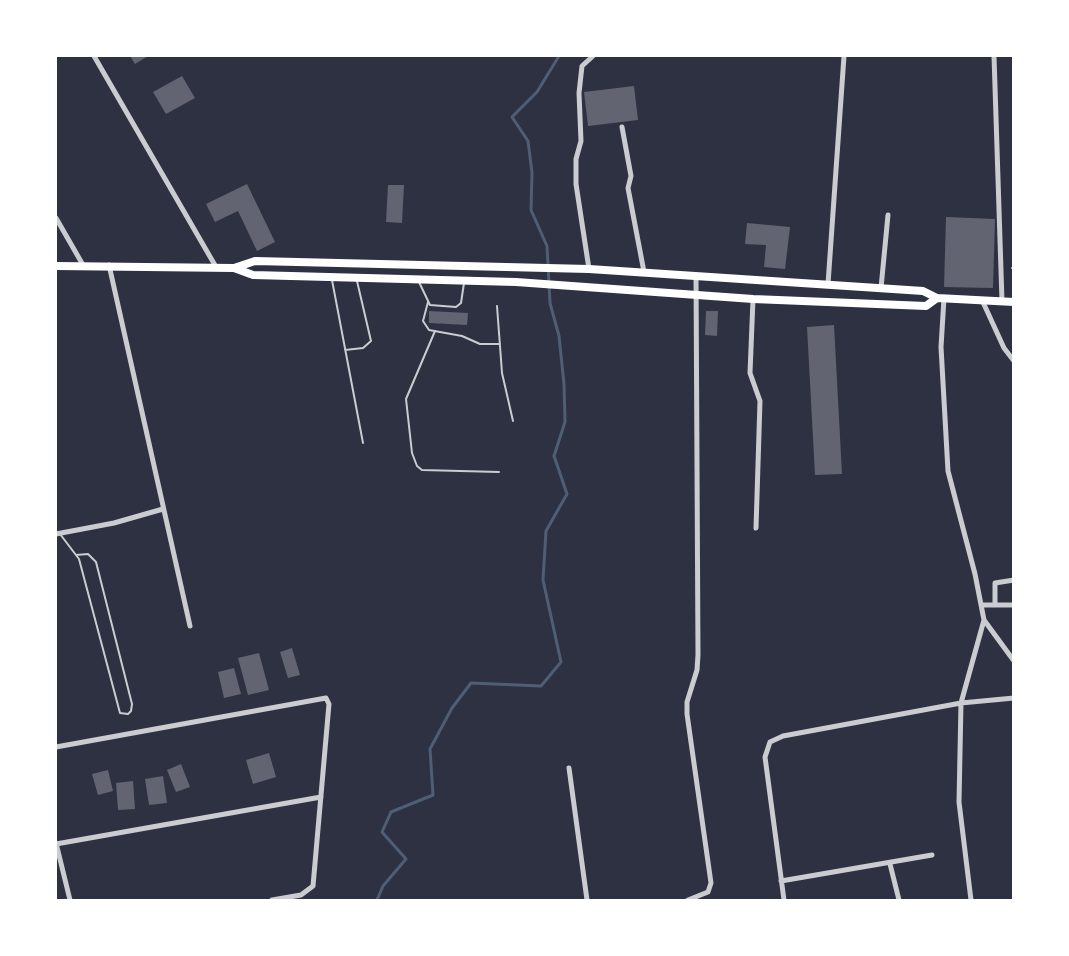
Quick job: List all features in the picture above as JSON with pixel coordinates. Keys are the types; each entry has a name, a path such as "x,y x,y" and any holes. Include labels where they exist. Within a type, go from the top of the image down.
{"main road":[{"path":"234,268 255,261 589,269 923,291 941,298 1014,302"},
{"path":"56,266 216,267 234,268 253,274 516,282 753,299 926,306 941,298"}],"street":[{"path":"94,56 216,267"},
{"path":"589,269 576,184 576,159 581,141 579,93 582,66 593,56"},
{"path":"828,284 844,56"},
{"path":"994,56 1002,301"},
{"path":"622,127 631,176 628,188 644,272"},
{"path":"881,288 888,215"},
{"path":"56,218 83,266"},
{"path":"109,265 190,626"},
{"path":"688,900 708,892 711,883 687,714 687,702 698,669 696,275"},
{"path":"941,298 941,347 948,471 984,620 1014,661"},
{"path":"753,299 750,374 760,401 756,528"},
{"path":"982,300 1004,348 1014,361"},
{"path":"58,534 114,523 164,509"},
{"path":"995,605 995,583 1014,579"},
{"path":"981,605 1014,605"},
{"path":"971,900 959,802 962,703 984,620"},
{"path":"56,747 326,698 329,704 313,886 307,891 272,900"},
{"path":"784,900 765,757 770,742 783,736 962,703 1014,698"},
{"path":"569,768 587,900"},
{"path":"70,900 56,844 321,797"},
{"path":"781,880 890,864 932,855"},
{"path":"890,864 899,900"}],"lane":[{"path":"331,276 363,442"},
{"path":"345,350 363,348 371,341 357,278"},
{"path":"418,279 428,302 435,306 458,306 464,280"},
{"path":"428,302 423,321 429,330 462,336 480,344 500,344"},
{"path":"497,306 502,373 513,421"},
{"path":"435,331 406,399 412,453 417,466 422,470 500,472"},
{"path":"58,534 76,555 120,713 128,714 132,704 96,562 88,554 76,555"}],"building":[{"path":"130,56 148,56 135,64"},
{"path":"182,76 195,98 166,114 153,92"},
{"path":"634,86 638,120 588,126 584,92"},
{"path":"247,184 275,242 257,251 238,211 215,222 206,204"},
{"path":"388,185 404,185 402,223 386,222"},
{"path":"946,217 995,219 993,288 944,287"},
{"path":"747,223 790,227 785,269 764,267 766,245 745,244"},
{"path":"429,311 468,313 467,325 429,323"},
{"path":"706,311 718,311 717,336 705,335"},
{"path":"834,325 842,474 815,475 807,327"},
{"path":"292,648 300,675 288,678 280,652"},
{"path":"259,653 269,690 248,695 238,658"},
{"path":"234,668 241,694 224,698 218,672"},
{"path":"269,753 276,777 253,784 246,760"},
{"path":"181,764 190,787 176,792 167,770"},
{"path":"108,770 113,791 98,795 92,774"},
{"path":"163,776 167,803 149,805 145,779"},
{"path":"133,781 135,809 118,810 116,783"}],"waterway":[{"path":"377,900 383,886 406,859 382,832 391,812 433,795 430,749 452,708 471,683 541,686 561,662 543,580 546,531 567,494 554,456 565,422 564,384 559,336 550,303 547,246 531,210 532,173 528,141 512,117 537,92 559,56"}]}
